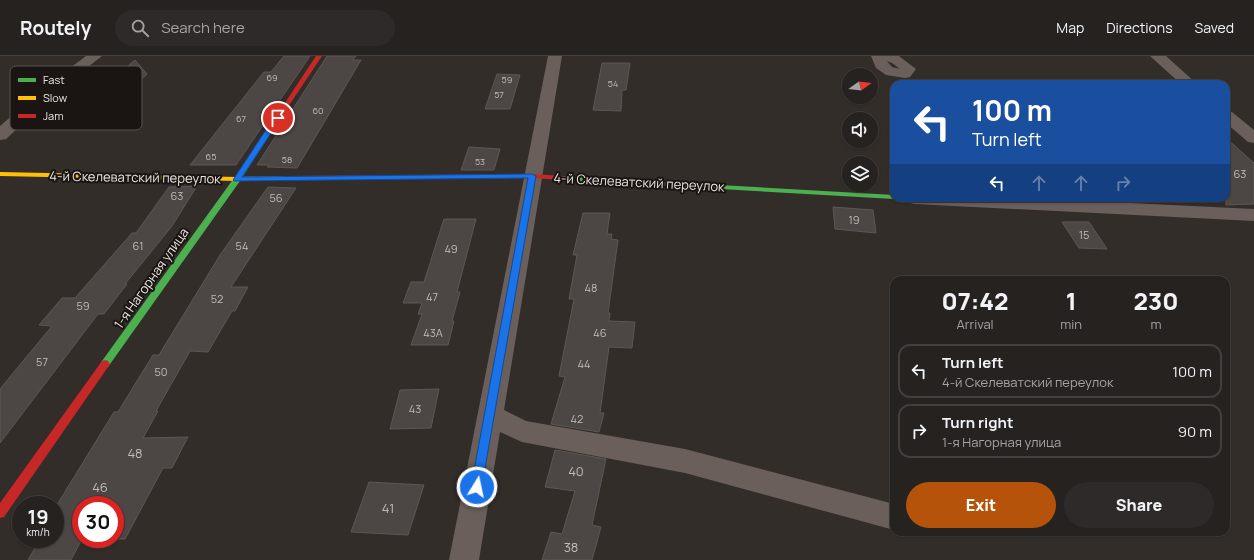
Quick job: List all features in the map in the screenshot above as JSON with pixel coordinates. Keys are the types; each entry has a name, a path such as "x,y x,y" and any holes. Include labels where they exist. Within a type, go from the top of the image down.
{"street":[{"path":"82,66 95,56"},
{"name":"1-я Нагорная улица","path":"0,513 237,180 319,56"},
{"path":"464,560 532,176 555,56"},
{"path":"1157,56 1185,80"},
{"path":"1230,118 1254,138"},
{"path":"0,135 10,126"},
{"name":"4-й Скелеватский переулок","path":"0,174 237,180 532,176 890,197"},
{"path":"994,202 1254,215"},
{"path":"490,414 522,431 685,461 890,516"}],"building":[{"path":"284,56 310,56 236,165 190,165 264,72 271,72"},
{"path":"327,56 356,56 353,60 361,60 297,168 267,167 269,165 257,165"},
{"path":"135,60 140,66 128,66"},
{"path":"602,63 630,63 626,90 622,90 621,111 593,110"},
{"path":"142,68 147,74 142,79"},
{"path":"497,74 520,75 510,109 485,109"},
{"path":"1230,142 1254,163 1254,204 1226,205 1226,202 1230,202"},
{"path":"469,147 500,149 494,170 461,170"},
{"path":"197,186 172,226 125,284 127,284 104,314 98,314 0,443 0,389 52,326 39,325 62,298 75,298 132,233 136,233 169,187"},
{"path":"268,187 296,188 231,287 248,287 235,311 232,311 208,352 190,351 156,411 158,411 143,438 188,437 172,468 163,468 125,539 124,496 72,496 72,548 77,548 71,560 28,560 35,548 64,548 64,496 62,496 114,412 118,412 153,355 159,355 220,255"},
{"path":"833,207 873,210 876,233 835,229"},
{"path":"583,213 610,213 607,234 612,234 611,239 618,240 608,313 610,313 609,321 635,322 632,348 609,347 600,413 604,413 599,432 551,424 565,377 559,376 574,299 569,299 577,255 573,255"},
{"path":"444,219 476,219 457,292 460,292 452,321 454,321 448,345 411,345 422,314 418,314 422,303 403,303 411,282 424,282"},
{"path":"1062,222 1089,222 1107,249 1079,248"},
{"path":"439,389 431,428 390,429 400,390"},
{"path":"555,450 606,459 592,525 601,527 592,560 542,560 551,532 562,534 575,491 545,487"},
{"path":"369,482 424,485 408,535 351,532"}],"traffic: fast":[{"path":"105,364 268,133"},
{"path":"563,178 890,197"}],"traffic: slow":[{"path":"0,174 237,179 286,178"}],"traffic: jam":[{"path":"268,133 319,56"},
{"path":"286,178 532,176 563,178"},
{"path":"0,513 105,364"}],"route":[{"path":"278,118 237,180 532,176 477,487"}]}
